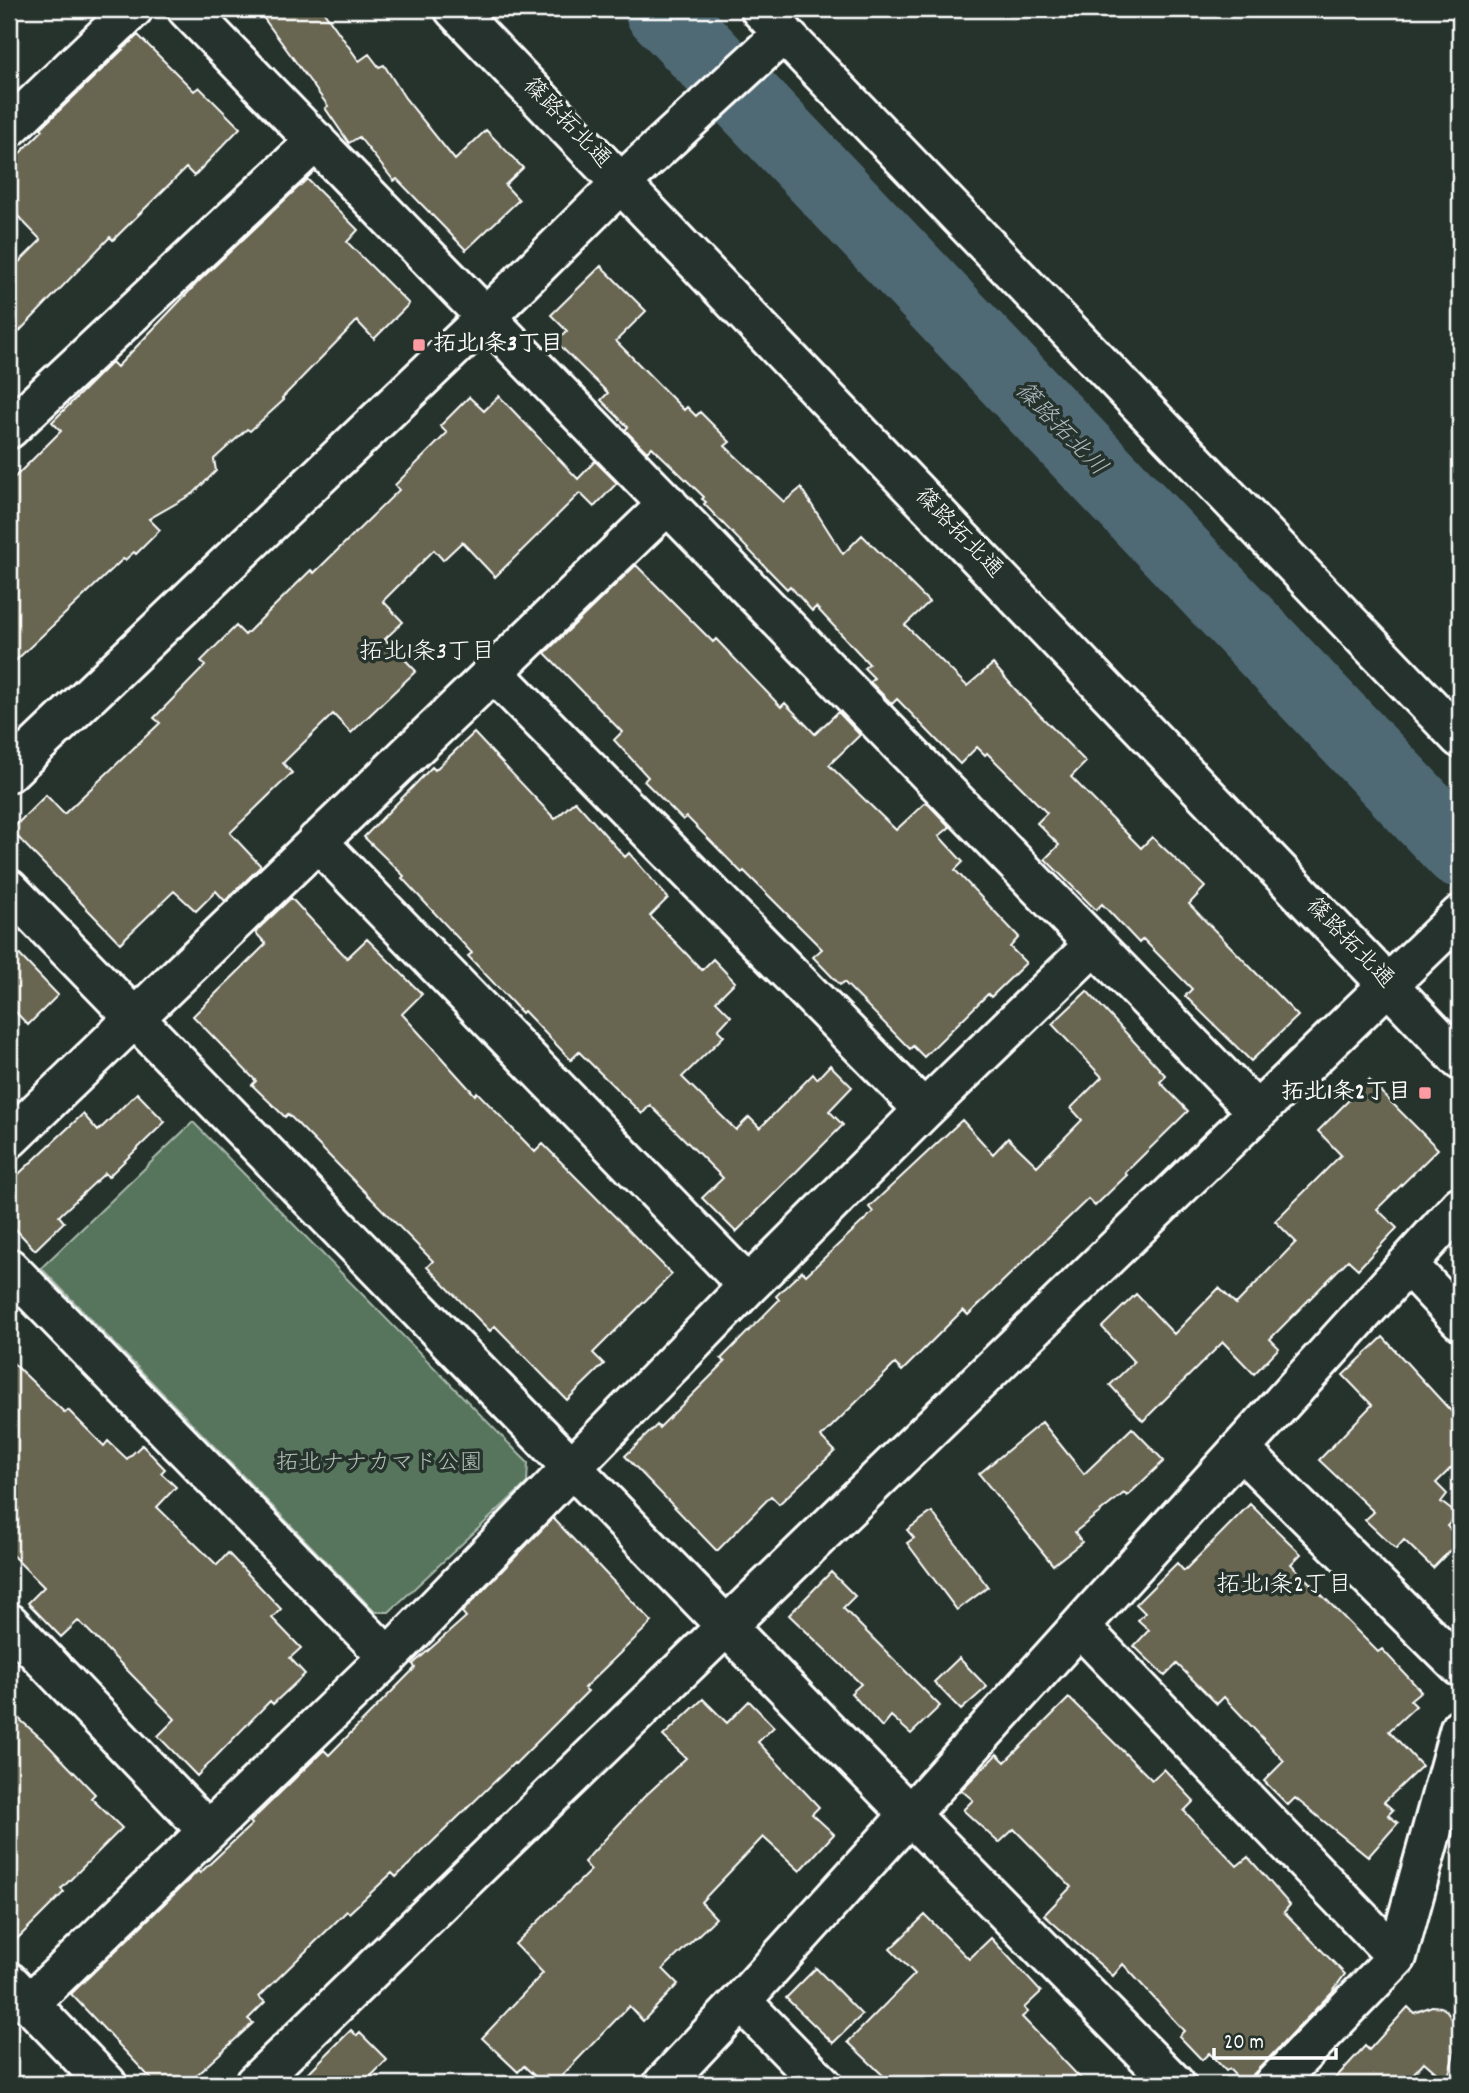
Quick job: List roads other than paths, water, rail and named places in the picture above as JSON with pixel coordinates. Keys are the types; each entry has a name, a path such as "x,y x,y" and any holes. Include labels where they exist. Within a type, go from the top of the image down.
{"street":[{"path":"9,128 133,9"},
{"path":"187,9 1256,1111"},
{"name":"篠路拓北通","path":"454,9 1460,1060"},
{"path":"9,772 684,125 770,30 1460,738"},
{"path":"9,429 316,141"},
{"path":"9,1139 668,504"},
{"path":"494,672 924,1110"},
{"path":"317,841 748,1286"},
{"path":"9,889 1175,2084"},
{"path":"254,2084 1453,921"},
{"path":"107,2084 19,1993 208,1831 388,1657 748,1286 1094,945"},
{"path":"663,2084 1460,1206"},
{"path":"1408,1265 1460,1320"},
{"path":"9,1268 388,1657"},
{"path":"1241,1449 1460,1667"},
{"path":"9,1623 208,1831"},
{"path":"1080,1627 1397,1957"},
{"path":"1274,2084 1397,1957 1460,1728"},
{"path":"741,2001 822,2084"}],"waterway":[{"name":"篠路拓北川","path":"661,9 1460,851"}],"place":[{"name":"拓北1条3丁目","path":"419,345"},
{"name":"拓北1条2丁目","path":"1425,1093"}],"district":[{"name":"拓北1条3丁目","path":"427,653"},
{"name":"拓北1条2丁目","path":"1284,1586"}],"park label":[{"name":"拓北ナナカマド公園","path":"379,1464"}]}
